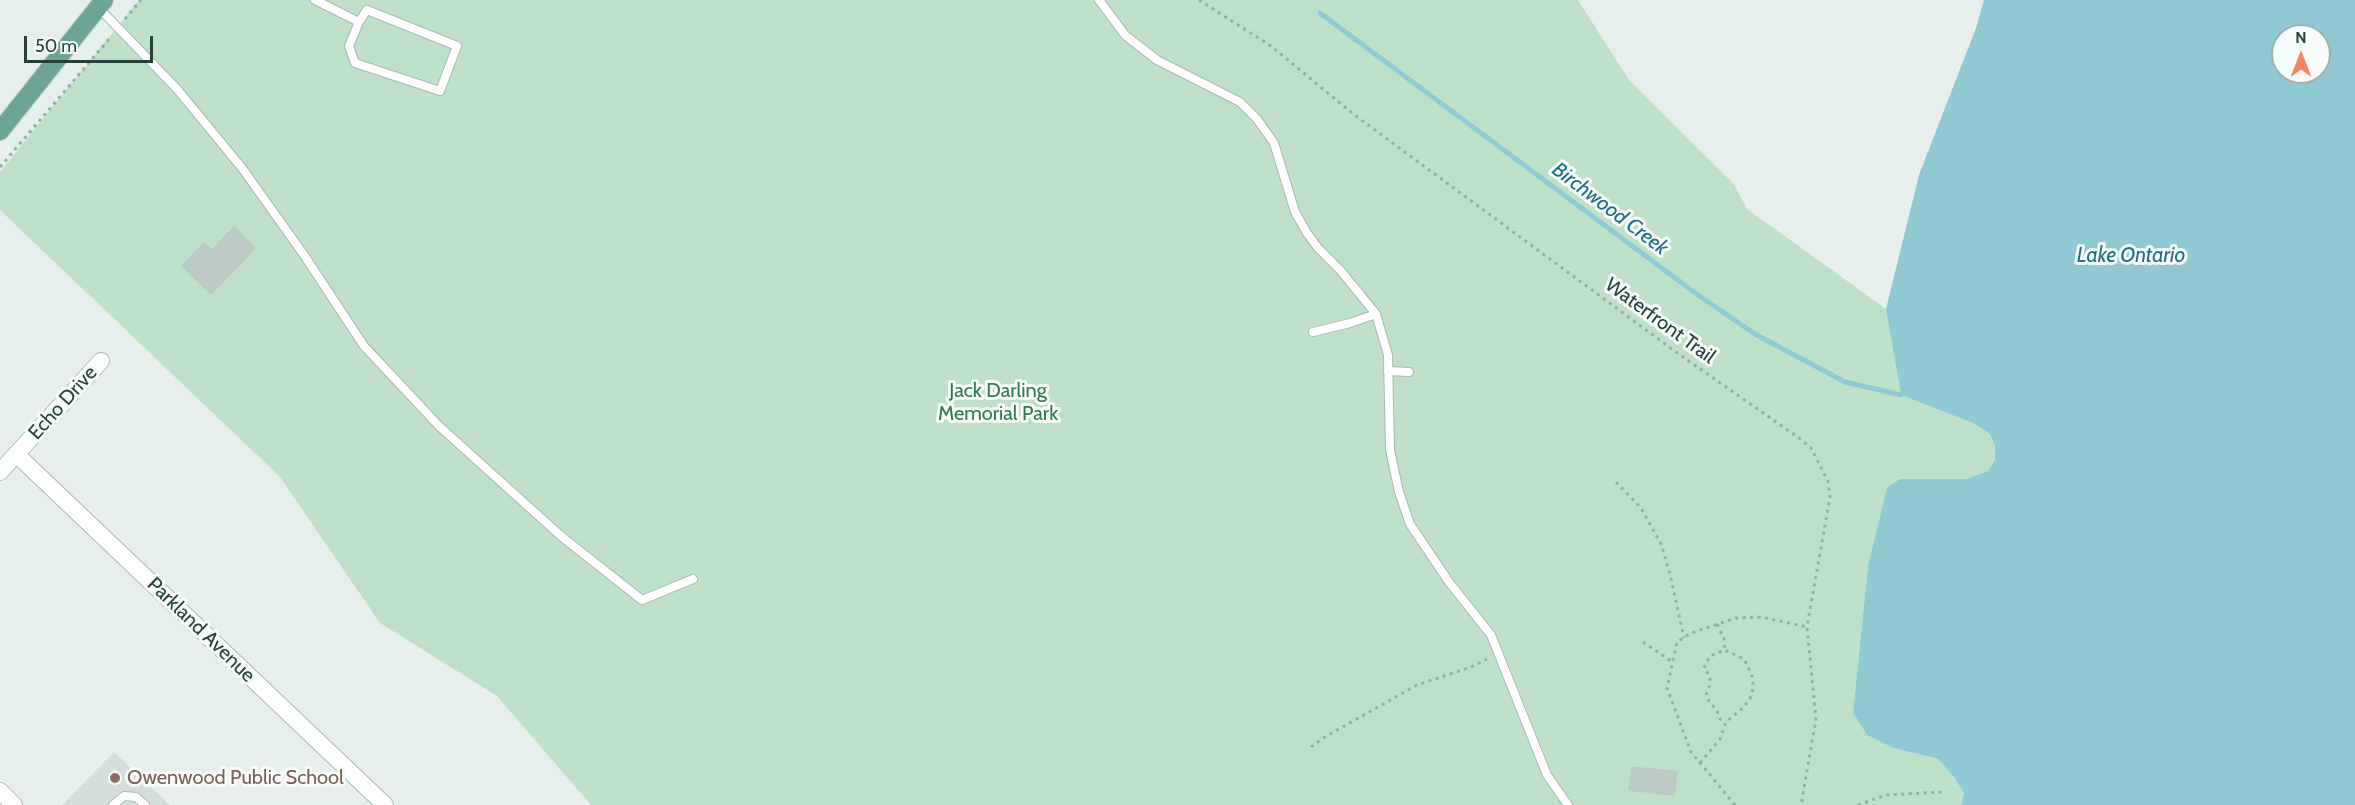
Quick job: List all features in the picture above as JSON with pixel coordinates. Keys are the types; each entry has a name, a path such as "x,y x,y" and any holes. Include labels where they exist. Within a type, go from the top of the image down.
{"main road":[{"path":"0,131 101,3"}],"street":[{"name":"Echo Drive","path":"0,472 101,361"},
{"name":"Parkland Avenue","path":"16,454 385,805"},
{"path":"0,791 14,805"}],"lane":[{"path":"315,0 359,22"},
{"path":"1099,0 1125,35 1141,48 1157,60 1240,102 1257,119 1274,143 1295,212 1306,233 1376,314 1386,340 1390,450 1399,492 1410,524 1449,582 1491,635 1547,775 1569,805"},
{"path":"101,3 177,89 242,168 304,255 364,346 439,426 561,536 642,600 693,579"},
{"path":"367,10 457,46 440,91 355,63 349,46 359,22 367,10"},
{"path":"1312,332 1376,314"},
{"path":"1388,371 1409,372"},
{"path":"113,805 124,796 130,796 136,797 145,805"}],"path":[{"path":"127,17 141,0"},
{"name":"Waterfront Trail","path":"1198,0 1271,46 1352,113 1676,352 1811,448 1828,481 1830,497 1807,627 1816,719 1801,805"},
{"path":"0,167 106,43"},
{"path":"1616,482 1641,508 1660,544 1670,574 1684,638"},
{"path":"1735,805 1691,752 1667,688 1677,642 1691,633 1736,618 1761,617 1807,627"},
{"path":"1717,624 1724,639 1725,650"},
{"path":"1643,642 1672,661"},
{"path":"1700,763 1720,739 1726,722 1750,699 1753,678 1750,668 1744,659 1725,650 1710,656 1704,668 1710,676 1710,685 1706,695 1720,719 1726,722"},
{"path":"1311,747 1417,685 1471,667 1500,654"},
{"path":"1858,805 1886,795 1942,792"}],"shaded area":[{"name":"Owenwood Public School","path":"114,752 170,805 62,805"}],"green space":[{"name":"Jack Darling Memorial Park","path":"139,0 1578,0 1629,80 1734,184 1747,209 1886,309 1901,395 1973,423 1990,434 1995,446 1995,460 1989,471 1966,479 1900,479 1868,566 1853,713 1867,735 1893,748 1938,759 1964,793 1961,805 591,805 497,696 380,623 280,477 0,210 0,172"}],"water":[{"name":"Lake Ontario","path":"1984,0 2355,0 2355,805 1961,805 1964,793 1938,759 1893,748 1867,735 1853,713 1868,566 1887,488 1900,479 1966,479 1988,471 1995,460 1995,446 1990,434 1973,423 1901,395 1886,309 1919,175 1976,28"}],"building":[{"path":"234,227 255,248 211,294 182,266 204,243 212,250"},
{"path":"1632,767 1677,772 1674,795 1629,790"}],"waterway":[{"name":"Birchwood Creek","path":"1320,13 1698,295 1755,334 1845,382 1901,395"}],"place":[{"name":"Owenwood Public School","path":"115,778"}]}
